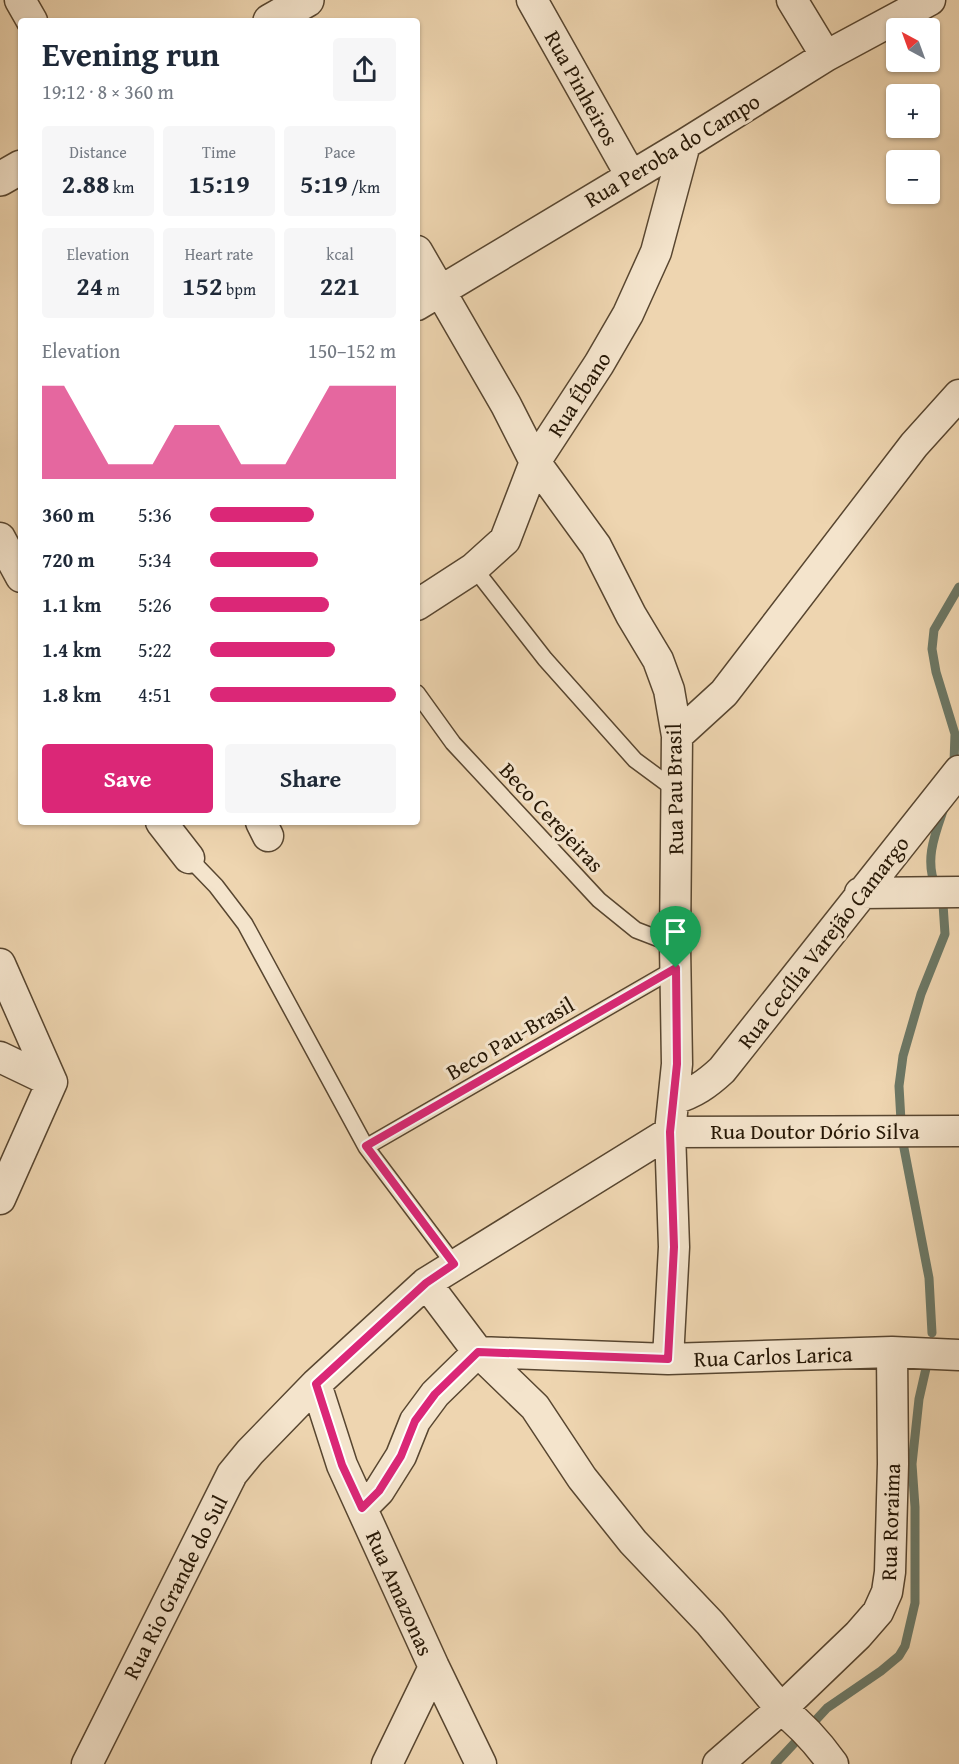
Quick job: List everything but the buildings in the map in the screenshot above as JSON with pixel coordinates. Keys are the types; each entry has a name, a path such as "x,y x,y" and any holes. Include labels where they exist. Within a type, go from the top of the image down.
{"street":[{"path":"20,0 30,18"},
{"path":"276,14 307,0"},
{"name":"Rua Pinheiros","path":"532,0 631,176"},
{"path":"792,0 826,56"},
{"name":"Rua Peroba do Campo","path":"429,298 826,56 930,0"},
{"name":"Rua Ébano","path":"420,603 474,568 505,540 534,462 600,364 628,314 656,252 685,144"},
{"path":"0,179 18,169"},
{"name":"Rua Pau Brasil","path":"420,263 429,298 506,405 534,462 596,546 631,615 658,660 669,690 677,736 677,1064 670,1132 674,1247 668,1359"},
{"path":"677,736 724,693 914,446 956,398"},
{"path":"7,544 18,570"},
{"name":"Rua Cecília Varejão Camargo","path":"674,1099 692,1093 722,1070 860,893 959,771"},
{"path":"163,825 189,858"},
{"path":"860,893 959,892"},
{"path":"0,964 52,1082 0,1199"},
{"path":"0,1057 52,1082"},
{"name":"Rua Doutor Dório Silva","path":"670,1132 959,1131"},
{"path":"316,1384 426,1283 670,1132"},
{"path":"426,1283 478,1352 535,1407 582,1478 633,1542 710,1623 788,1715 825,1753"},
{"path":"362,1508 379,1491 401,1456 415,1421 435,1394 478,1352"},
{"name":"Rua Carlos Larica","path":"478,1352 668,1359 892,1352 959,1354"},
{"name":"Rua Roraima","path":"718,1764 788,1715 878,1612 887,1592 890,1572 893,1464 892,1352"},
{"name":"Rua Rio Grande do Sul","path":"87,1764 232,1474 250,1452 281,1423 316,1384"},
{"name":"Rua Amazonas","path":"316,1384 342,1465 481,1764"},
{"path":"387,1764 434,1667"}],"lane":[{"path":"474,568 545,660 635,759 677,791"},
{"name":"Beco Cerejeiras","path":"420,697 453,743 599,900 617,916 676,957"},
{"path":"189,858 216,886 244,924 366,1146 454,1264"},
{"name":"Beco Pau-Brasil","path":"366,1146 676,957"}],"waterway":[{"path":"954,762 955,734 936,672 932,649 934,630 959,587"},
{"path":"936,887 931,867 932,847 944,808"},
{"path":"901,1121 899,1086 903,1056 921,994 945,934 943,904"},
{"path":"903,1143 929,1278 932,1333"},
{"path":"775,1764 827,1708 881,1671 899,1656 905,1646 915,1603 915,1507 912,1464 919,1399 927,1364"}],"route":[{"path":"676,968 677,1064 670,1132 674,1247 668,1359 478,1352 435,1394 415,1421 401,1456 379,1491 362,1508 342,1465 316,1384 426,1283 454,1264 366,1146 676,968"}]}
